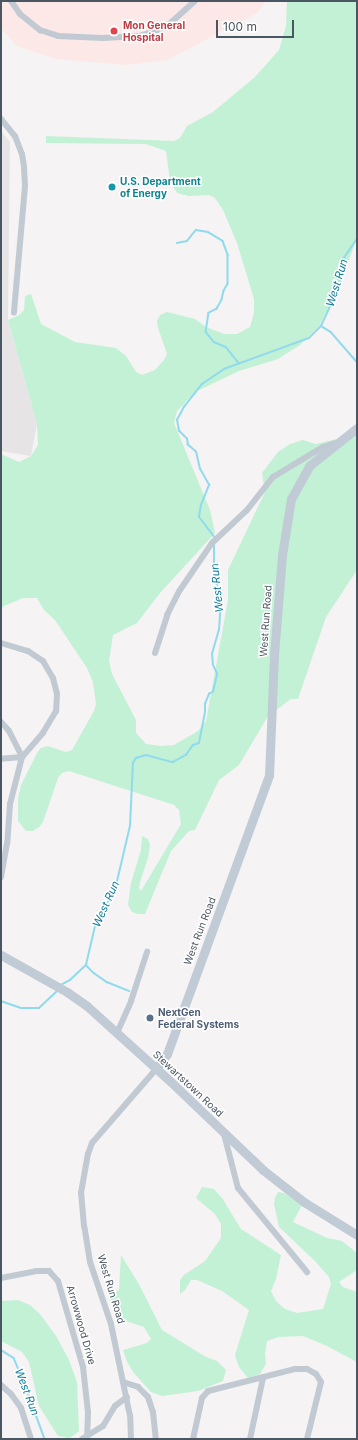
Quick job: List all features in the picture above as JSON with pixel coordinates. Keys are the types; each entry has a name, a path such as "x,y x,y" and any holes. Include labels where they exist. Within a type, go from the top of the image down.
{"street":[{"path":"11,1 20,14 40,30 58,36 103,38 139,36 166,27 195,1"},
{"path":"1,119 15,136 22,154 24,167 25,186 14,313"},
{"name":"West Run Road","path":"131,1439 127,1397 111,1324 90,1262 84,1226 81,1193 88,1154 92,1143 156,1069 167,1054 269,775 274,655 282,555 291,499 309,466 357,428"},
{"path":"155,653 166,616 180,590 212,543 247,510 273,477 323,447 340,441"},
{"path":"1,642 28,651 43,661 53,678 57,694 56,711 43,733 22,757 10,804 8,843 1,877"},
{"path":"1,722 9,731 22,757"},
{"path":"1,759 22,757"},
{"path":"117,1033 131,1001 140,968 148,952"},
{"name":"Stewartstown Road","path":"1,955 67,992 94,1012 263,1170 282,1186 357,1235"},
{"path":"224,1133 238,1188 307,1272"},
{"name":"Arrowwood Drive","path":"1,1278 36,1271 49,1271 58,1281 83,1367 88,1412 85,1438"},
{"path":"193,1439 202,1398 208,1391 295,1369 307,1369 316,1374 321,1382 307,1439"},
{"path":"250,1439 263,1378"},
{"path":"123,1382 138,1387 148,1397 153,1412 156,1439"},
{"path":"1,1385 11,1394 21,1408 31,1439"},
{"path":"85,1438 103,1426 115,1406 127,1397"}],"shaded area":[{"name":"Mon General Hospital","path":"1,1 266,1 257,13 167,60 126,65 56,59 17,46 1,28"},
{"path":"1,131 10,142 8,320 37,424 31,456 1,451"}],"green space":[{"path":"287,1 357,1 357,237 338,291 319,326 300,345 278,359 239,371 195,392 177,411 174,423 210,510 215,533 160,593 137,623 113,635 109,661 112,674 136,720 136,733 146,744 161,746 174,745 198,731 206,721 228,600 228,570 265,492 262,473 278,452 290,444 303,440 316,444 357,434 357,570 326,617 298,699 291,699 268,716 239,765 219,780 195,830 189,831 171,851 145,914 138,914 132,912 128,905 131,883 141,850 142,836 148,839 150,845 148,858 140,882 139,888 141,891 181,824 179,810 174,805 69,771 62,773 58,778 43,822 39,827 33,831 26,831 18,821 18,799 21,785 37,753 41,748 48,746 66,752 72,750 94,711 96,704 93,682 87,668 55,620 44,610 37,598 23,598 4,606 1,609 1,454 19,462 31,456 38,445 37,424 8,320 19,315 24,310 25,296 31,294 41,324 75,342 116,348 126,356 136,372 142,375 155,370 167,354 158,328 157,321 160,315 167,312 195,319 206,327 224,334 237,334 250,327 254,313 254,299 237,243 223,210 215,198 209,195 189,196 177,193 170,181 166,151 146,144 46,143 46,136 174,141 180,138 187,126 213,112 255,77 279,50 286,26"},
{"path":"202,1187 214,1189 222,1198 241,1229 281,1255 276,1279 271,1291 276,1301 285,1309 297,1313 323,1309 331,1284 329,1277 315,1261 279,1227 274,1204 278,1192 284,1193 302,1205 293,1222 327,1238 342,1241 357,1253 357,1270 339,1282 343,1287 357,1292 357,1362 327,1346 303,1336 278,1337 267,1341 265,1353 266,1364 260,1374 248,1378 239,1367 235,1355 249,1310 222,1291 197,1280 191,1280 185,1290 180,1294 180,1280 184,1275 205,1261 221,1238 221,1224 215,1214 196,1198"},
{"path":"121,1255 140,1286 162,1330 206,1357 217,1361 226,1370 223,1381 198,1391 162,1396 151,1392 134,1373 127,1362 123,1350 147,1343 151,1339 144,1327 120,1319 108,1297 119,1290"},
{"path":"18,1300 30,1305 40,1314 56,1336 69,1360 77,1382 79,1431 70,1438 58,1436 39,1406 29,1362 22,1352 1,1341 1,1301"}],"waterway":[{"path":"177,243 187,241 196,230 208,232 223,241 228,255 228,284 217,309 209,313 206,332 214,342 226,347 239,363"},
{"name":"West Run","path":"214,537 199,517 201,505 209,485 200,469 196,452 188,445 187,439 179,431 177,420 184,407 202,384 224,369 309,338 321,326 331,305 342,275 344,258 357,239"},
{"path":"321,326 331,332 357,362"},
{"name":"West Run","path":"61,985 70,980 86,965 96,922 115,890 130,826 133,763 136,758 146,755 173,762 186,755 193,745 199,743 205,712 205,704 209,694 213,692 217,674 213,665 212,654 219,630 220,614 216,590 218,579 214,570 214,543"},
{"name":"West Run","path":"87,966 107,982 129,991"},
{"name":"West Run","path":"1,1001 21,1008 39,1008 57,991"},
{"name":"West Run","path":"1,1350 14,1358 45,1439"}],"place":[{"name":"Mon General Hospital","path":"114,31"},
{"name":"U.S. Department of Energy","path":"112,187"},
{"name":"NextGen Federal Systems","path":"150,1018"}]}
